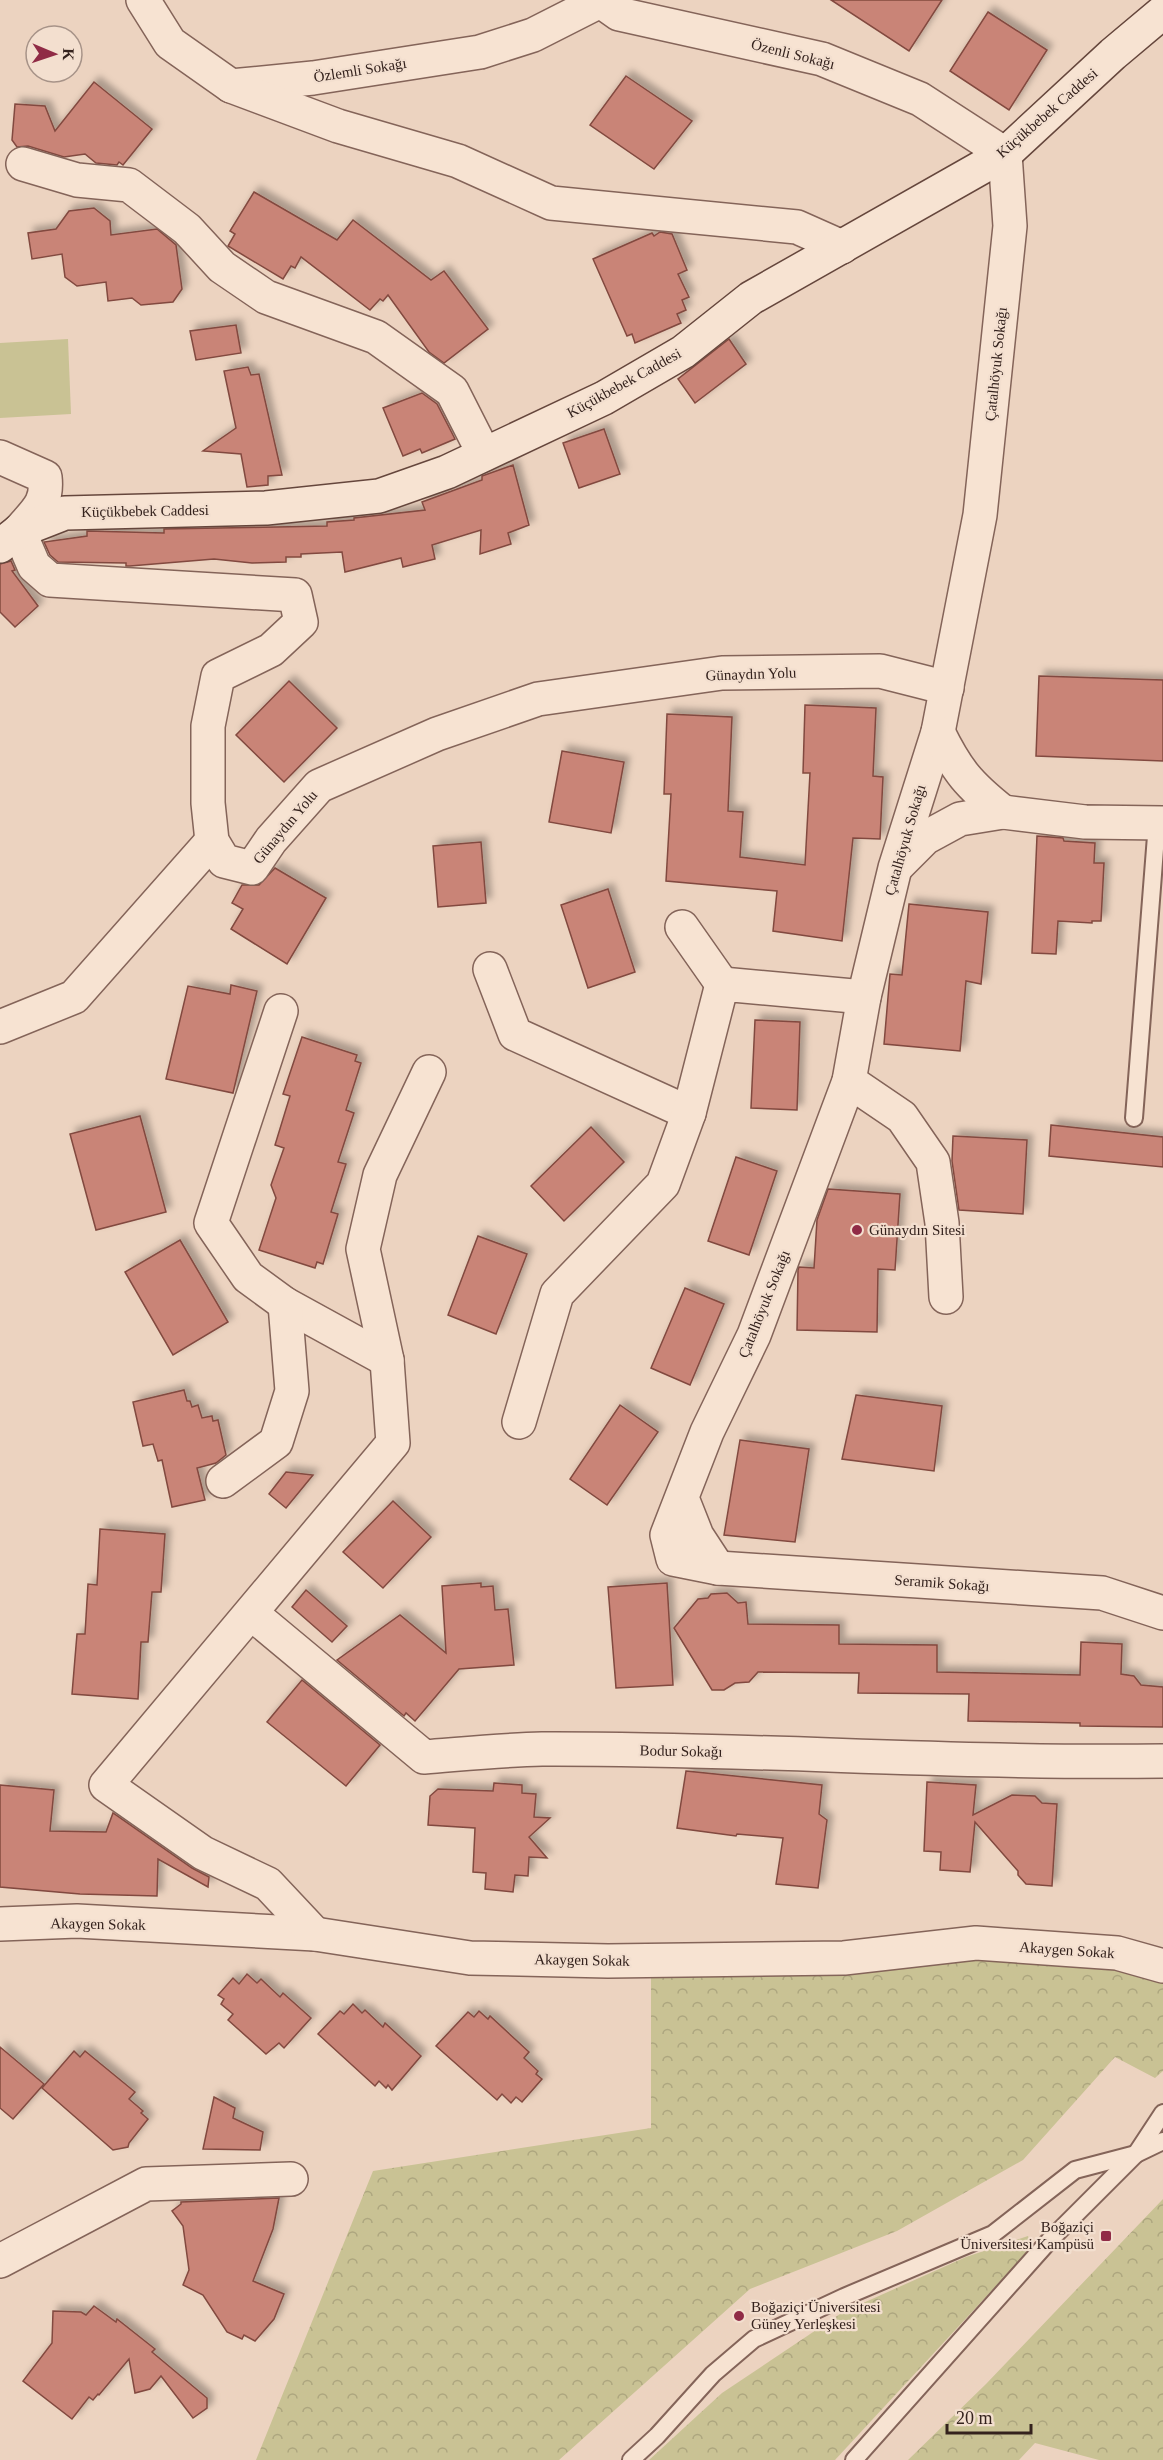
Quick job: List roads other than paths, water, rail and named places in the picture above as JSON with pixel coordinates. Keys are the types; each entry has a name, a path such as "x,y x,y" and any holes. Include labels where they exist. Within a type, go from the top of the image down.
{"street":[{"path":"143,0 170,43 231,86 338,126 458,161 551,202 797,227 842,247"},
{"path":"1144,0 1163,7"},
{"name":"Özlemli Sokağı","path":"231,86 313,78 480,52 533,35 602,1"},
{"name":"Özenli Sokağı","path":"602,1 619,14 822,59 920,99 1005,154"},
{"name":"Küçükbebek Caddesi","path":"9,539 65,513 266,508 379,496 447,472 604,398 683,352 751,298 1005,154 1113,54 1163,12"},
{"name":"Çatalhöyuk Sokağı","path":"682,1498 707,1432 754,1335 849,1082 864,997 895,868 938,732 980,514 1010,226 1005,154"},
{"path":"23,164 77,180 129,185 188,229 222,267 266,297 376,337 452,391 484,454"},
{"path":"0,457 45,477 47,494 41,506 9,539 50,580 295,596 301,621 271,650 218,676 208,726 208,803 212,842 74,997 0,1027"},
{"name":"Günaydın Yolu","path":"212,842 224,861 252,868 272,840 319,786 437,734 538,699 722,673 880,671 947,688"},
{"path":"938,732 953,763 975,789 1003,812"},
{"path":"895,868 925,838 960,819 1003,812 1085,822 1160,823"},
{"path":"519,1422 557,1294 663,1184 689,1113 722,984 682,927"},
{"path":"490,969 515,1034 689,1113"},
{"path":"722,984 864,997"},
{"path":"281,1011 211,1223 248,1277 285,1304 387,1360"},
{"path":"315,1934 268,1884 203,1853 106,1785 393,1443 387,1360 363,1249 380,1175 429,1072"},
{"path":"849,1082 902,1117 933,1162 942,1223 946,1297"},
{"path":"223,1481 276,1442 292,1391 285,1304"},
{"name":"Seramik Sokağı","path":"682,1498 667,1535 673,1559 718,1568 1102,1593 1163,1613"},
{"name":"Bodur Sokağı","path":"251,1613 424,1757 539,1749 683,1751 908,1759 1163,1761"},
{"name":"Akaygen Sokak","path":"0,1924 77,1921 315,1934 470,1958 608,1961 844,1958 976,1943 1118,1953 1163,1966"},
{"path":"0,2261 146,2184 291,2179"}],"lane":[{"path":"1134,1118 1160,823"},
{"path":"854,2460 1049,2241 1136,2154 1163,2113"},
{"path":"631,2460 657,2436 713,2374 754,2339 844,2297 993,2234 1075,2170 1136,2154 1163,2141"}],"place":[{"name":"Günaydın Sitesi","path":"857,1230"},
{"name":"Boğaziçi Üniversitesi Kampüsü","path":"1106,2236"},
{"name":"Boğaziçi Üniversitesi Güney Yerleşkesi","path":"739,2316"}]}
